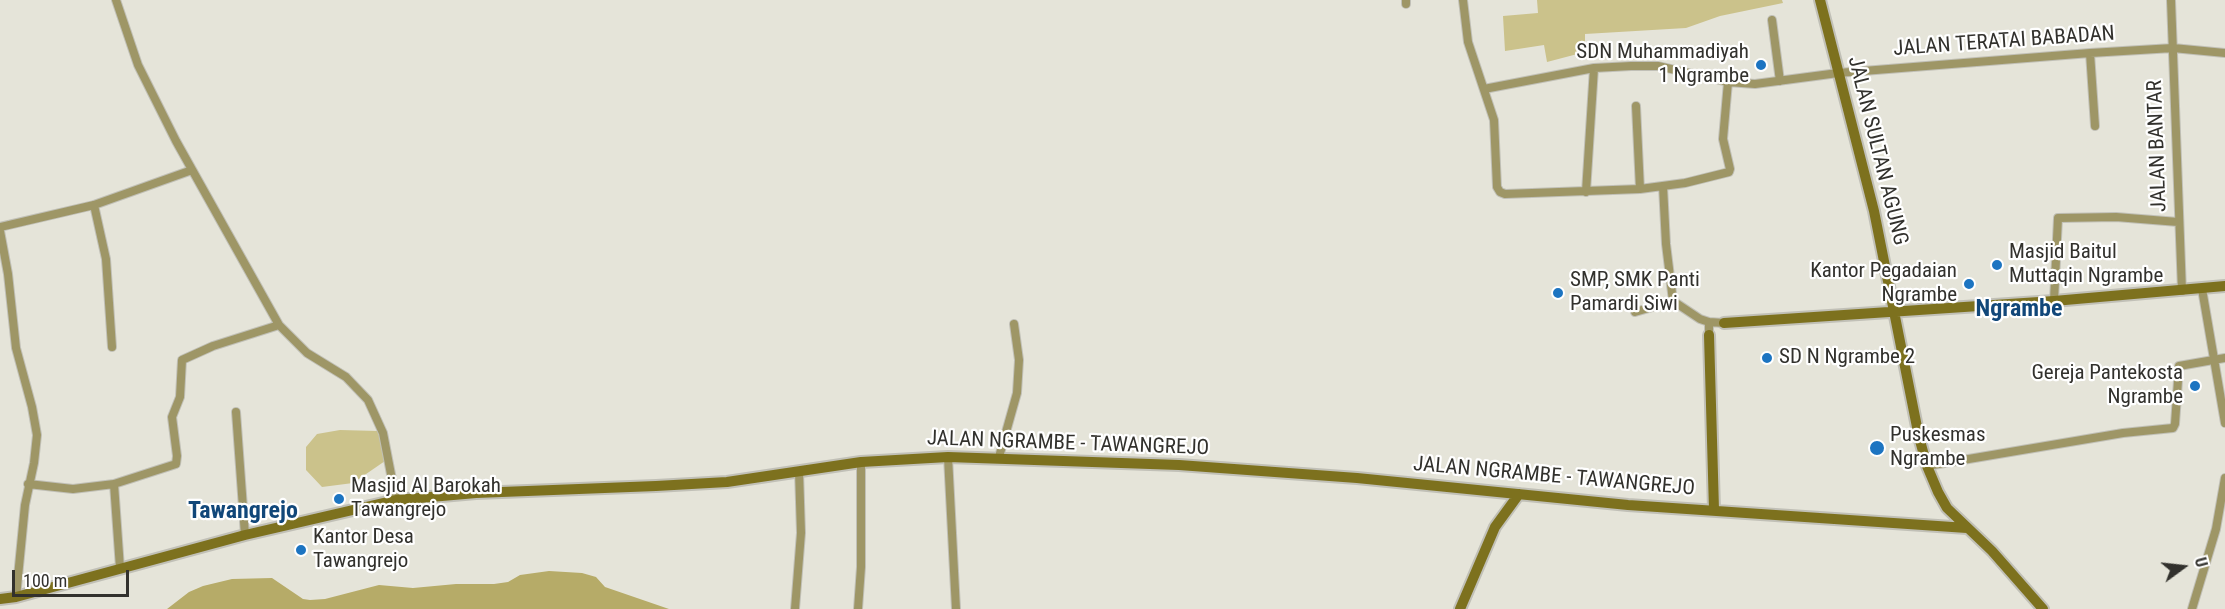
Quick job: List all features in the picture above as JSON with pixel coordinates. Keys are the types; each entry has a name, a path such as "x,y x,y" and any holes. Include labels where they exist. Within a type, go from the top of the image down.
{"main road":[{"name":"JALAN SULTAN AGUNG","path":"1820,0 1874,211 1919,437 1927,466 1947,508 1992,551 2043,609"},
{"path":"1725,323 2054,301 2225,286"},
{"path":"1709,335 1714,510"},
{"name":"JALAN NGRAMBE - TAWANGREJO","path":"0,599 16,597 245,536 396,500 476,493 728,482 861,462 948,457 1179,465 1346,477 1628,505 1967,528"},
{"path":"1460,609 1496,527 1519,494"}],"street":[{"path":"116,0 138,65 192,170 279,325 307,353 346,377 368,400 384,433 396,500"},
{"path":"1463,0 1468,42 1494,120 1496,176 1500,192 1513,195 1640,189 1729,172 1723,139 1728,82"},
{"name":"JALAN BANTAR","path":"2171,0 2182,291"},
{"path":"1772,20 1780,81"},
{"name":"JALAN TERATAI BABADAN","path":"1484,88 1594,68 1658,66 1728,82 1755,84 1838,73 2090,52 2173,48 2225,53"},
{"path":"2090,52 2096,126"},
{"path":"1586,192 1594,68"},
{"path":"1636,106 1640,189"},
{"path":"16,597 28,484 34,463 37,435 32,406 16,348 8,274 0,229 94,205 192,170"},
{"path":"1663,186 1666,244 1673,301 1700,319 1725,323"},
{"path":"94,205 106,259 112,347"},
{"path":"2054,301 2058,218 2116,217 2178,222"},
{"path":"2202,289 2225,423"},
{"path":"1635,312 1673,301"},
{"path":"1709,322 1709,335"},
{"path":"999,457 1017,393 1019,360 1014,324"},
{"path":"28,484 73,489 114,484 176,464 172,417 181,391 180,365 182,360 213,346 279,325"},
{"path":"1927,466 2123,433 2173,428 2179,366 2225,357"},
{"path":"236,412 245,536"},
{"path":"948,457 956,609"},
{"path":"858,609 861,567 861,462"},
{"path":"795,609 801,532 799,471"},
{"path":"2192,609 2216,529 2225,478"},
{"path":"114,484 120,568"}],"shaded area":[{"path":"1537,0 1782,0 1783,3 1720,16 1686,28 1585,34 1585,52 1547,62 1544,45 1505,51 1503,16 1538,13"},
{"path":"340,430 378,431 385,461 353,483 322,487 306,470 306,447 317,434"},
{"path":"549,571 582,573 596,577 605,587 669,609 167,609 189,592 232,579 272,578 303,599 310,600 325,599 379,585 413,588 456,584 494,584 508,582 520,575"}],"place":[{"name":"SDN Muhammadiyah 1 Ngrambe","path":"1761,65"},
{"name":"Masjid Baitul Muttaqin Ngrambe","path":"1997,265"},
{"name":"Kantor Pegadaian Ngrambe","path":"1969,284"},
{"name":"SMP, SMK Panti Pamardi Siwi","path":"1558,293"},
{"name":"SD N Ngrambe 2","path":"1767,358"},
{"name":"Gereja Pantekosta Ngrambe","path":"2195,386"},
{"name":"Puskesmas Ngrambe","path":"1877,448"},
{"name":"Masjid Al Barokah Tawangrejo","path":"339,499"},
{"name":"Kantor Desa Tawangrejo","path":"301,550"}],"district":[{"name":"Ngrambe","path":"2019,310"},
{"name":"Tawangrejo","path":"243,512"}]}
